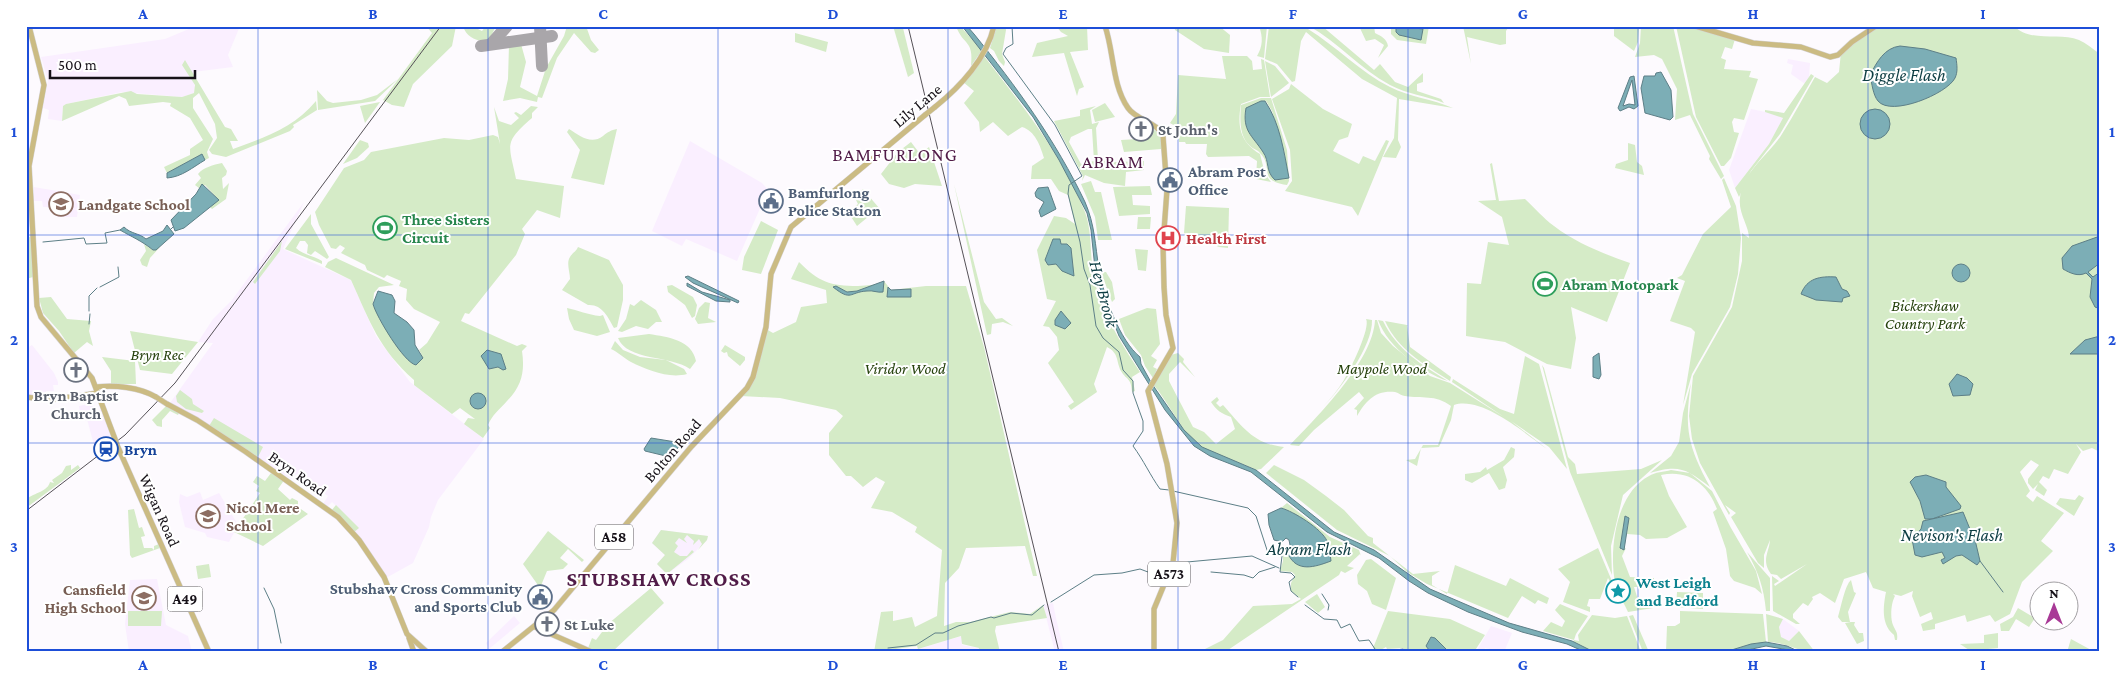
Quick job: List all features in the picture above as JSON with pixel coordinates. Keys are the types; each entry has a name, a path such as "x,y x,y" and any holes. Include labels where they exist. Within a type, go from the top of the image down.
{"main road":[{"name":"Lily Lane","path":"791,226 935,107 960,82 983,53 994,26"},
{"name":"A573","path":"1105,26 1124,102 1133,114 1163,135 1167,190 1163,244 1164,286 1166,315 1173,348 1150,384 1148,394 1163,447 1177,527 1174,559 1154,607 1154,652"},
{"path":"1695,26 1753,43 1795,46 1830,57 1838,55 1876,26"},
{"name":"Wigan Road","path":"28,27 33,39 44,85 29,169 37,306 41,317 80,362 97,390 116,442 209,652"},
{"name":"Bolton Road","path":"502,652 535,629 562,601 691,446 748,388 753,377 766,327 772,274 791,226"},
{"name":"Bryn Road","path":"26,398 48,400 97,390 129,389 156,396 193,418 246,452 338,517 359,540 384,577 407,634 427,652"},
{"path":"535,629 592,652"},
{"path":"407,634 414,651 421,647"}],"shaded area":[{"path":"196,26 240,26 228,55 233,67 193,72 194,93 182,97 122,92 66,104 63,106 62,121 48,119 49,110 43,108 48,81 41,57 165,39"},
{"path":"1788,59 1810,63 1809,77 1805,84 1791,74 1793,65 1787,63"},
{"path":"1751,109 1776,114 1783,118 1769,144 1735,188 1729,170"},
{"path":"690,141 762,183 768,190 737,261 686,239 682,246 652,231"},
{"name":"Landgate School","path":"34,187 80,195 77,217 57,217 57,207 43,207 42,201 33,201"},
{"path":"304,202 283,249 351,280 376,336 410,382 484,439 438,500 429,527 413,563 386,578 354,532 358,528 332,502 327,507 323,504 328,496 296,474 291,479 170,403 213,343 198,342 213,319 232,300"},
{"path":"32,345 54,373 58,382 58,385 53,385 54,391 46,391 46,398 26,396 26,349"},
{"path":"92,403 95,412 101,410 111,437 95,449 87,419 81,420 79,406"},
{"name":"Nicol Mere School","path":"200,492 203,500 219,493 238,525 229,542 207,537 205,533 185,527 179,502 180,494 187,497"},
{"path":"661,530 708,536 707,540 688,559 667,574 657,564 665,555 652,543"},
{"name":"Cansfield High School","path":"157,579 166,625 188,636 192,652 129,652 125,624 130,580"},
{"path":"1053,603 1064,652 1055,652 1043,605"},
{"path":"514,616 520,623 489,649 486,643"},
{"path":"1783,619 1799,631 1789,641 1780,637 1779,627"},
{"path":"1491,626 1512,633 1504,652 1485,648 1484,652 1476,652"},
{"path":"962,636 962,645 979,648 978,652 919,652 918,649"}],"green space":[{"path":"426,26 456,26 452,46 413,84 404,107 392,105 383,100 432,33"},
{"path":"463,26 472,26 482,31 486,26 496,26 489,40 481,41 470,36"},
{"path":"567,26 586,26 591,40 599,50 595,53 591,52 574,33 557,58 542,98 538,97 537,102 520,98 503,101 508,79 509,45 521,44 526,62 520,87 537,96 546,68 564,36"},
{"path":"893,26 903,28 914,73 908,77"},
{"path":"956,26 960,26 982,50 971,66 971,51"},
{"path":"997,26 1005,26 1006,30 1002,54 1005,62 1004,66 990,48"},
{"path":"1056,26 1087,26 1088,50 1070,52 1084,87 1079,89 1077,96 1064,53 1032,57 1037,43 1068,36"},
{"path":"1174,26 1219,26 1230,35 1229,53 1204,49 1175,30"},
{"path":"1259,26 1267,26 1264,58 1257,56 1262,41"},
{"path":"1269,26 1309,26 1308,29 1379,81 1413,96 1453,108 1399,99 1398,140 1401,147 1396,158 1383,157 1394,138 1397,98 1362,79 1306,32 1301,41 1295,81 1292,82 1277,64 1265,59"},
{"path":"1309,26 1322,26 1374,70 1380,64 1395,82 1408,87 1423,73 1423,82 1417,84 1417,91 1441,99 1444,103 1403,91 1379,79 1320,32"},
{"path":"1359,26 1374,26 1375,33 1386,41 1388,46 1378,58 1384,45 1375,39 1366,41"},
{"path":"1391,26 1429,26 1426,44 1397,40 1391,34"},
{"path":"1463,26 1509,26 1506,31 1506,44 1500,45 1467,37 1471,64"},
{"path":"1614,26 1634,26 1639,29 1638,42 1634,51 1614,36"},
{"path":"1641,26 1673,26 1693,114 1724,176 1721,179 1709,159 1710,156 1690,115 1675,120 1677,89 1662,59 1654,55 1635,57 1640,43"},
{"path":"1676,26 1690,26 1735,39 1732,49 1725,47 1721,58 1726,60 1724,69 1751,71 1749,77 1758,79 1744,120 1734,118 1732,122 1734,132 1739,133 1731,158 1724,166 1721,166 1696,117"},
{"name":"Bickershaw Country Park","path":"1876,26 2014,26 2021,31 2037,36 2079,40 2100,54 2100,452 2092,448 2083,451 2076,444 2081,452 2068,474 2054,469 2049,479 2043,476 2039,482 2047,490 2044,496 2035,490 2038,484 2033,489 2028,483 2028,479 2039,465 2031,460 2020,472 2030,491 2026,496 2033,502 2037,496 2064,513 2041,541 2053,551 2022,582 2010,614 1995,622 1990,615 1967,622 1965,615 1935,624 1935,629 1923,631 1921,624 1933,619 1931,612 1920,617 1912,596 1913,591 1901,596 1893,594 1895,596 1891,618 1897,634 1897,640 1895,640 1885,621 1886,592 1873,588 1866,572 1844,579 1835,603 1820,593 1812,597 1813,599 1808,606 1803,603 1793,614 1793,618 1800,624 1796,624 1773,611 1772,576 1779,581 1774,584 1775,586 1807,564 1781,579 1777,575 1771,574 1766,565 1770,540 1764,555 1764,568 1758,563 1731,517 1736,513 1725,505 1730,513 1729,515 1700,463 1692,439 1689,416 1693,376 1732,307 1742,261 1742,233 1749,238 1740,204 1742,189 1746,180 1782,134 1815,77 1827,83 1839,72 1841,52"},
{"path":"795,33 828,42 826,52 795,42"},
{"path":"984,56 1040,131 1076,191 1087,219 1093,273 1100,299 1118,337 1140,372 1132,377 1135,391 1132,392 1130,381 1121,371 1114,352 1107,347 1094,384 1097,392 1071,410 1068,406 1074,402 1048,363 1059,350 1057,337 1049,327 1043,326 1056,301 1047,299 1037,250 1054,216 1066,218 1075,224 1068,195 1059,191 1051,179 1031,179 1032,166 1044,158 1034,135 1022,127 1008,136 993,122 980,132 979,122 964,103 974,91 963,82"},
{"path":"1222,56 1247,56 1252,61 1253,70 1262,69 1261,59 1264,60 1270,97 1260,97 1241,104 1239,119 1244,139 1260,154 1265,174 1271,182 1256,179 1257,161 1249,156 1208,157 1206,154 1207,144 1179,142 1179,139 1177,139 1177,127 1170,123 1176,114 1178,75 1226,79"},
{"path":"185,60 225,127 231,129 238,141 230,141 233,149 268,136 289,125 316,101 317,110 293,125 294,127 290,131 226,157 212,154 209,150 217,138 215,124 199,93 193,98 193,108 213,139 207,152 209,158 205,160 202,154 167,173 164,167 190,155 190,149 203,140 190,118 170,106 171,103 163,102 129,106 126,99 119,96 62,121 63,106 66,104 131,91 137,94 182,97 194,93 195,85 182,65"},
{"path":"1265,61 1275,66 1289,83 1271,97"},
{"path":"1811,74 1814,76 1780,134 1751,171 1739,197 1735,188 1769,144 1783,118 1765,112 1765,110 1784,113"},
{"path":"398,79 375,101 318,110 317,90 327,101 333,103 361,100 377,95"},
{"path":"1291,84 1323,109 1352,124 1348,137 1339,140 1333,151 1359,164 1363,156 1375,161 1386,140 1389,141 1358,216 1352,207 1285,191 1292,181 1290,150 1272,99 1289,89"},
{"path":"1261,98 1271,98 1287,150 1289,181 1287,185 1278,183 1269,177 1264,158 1246,142 1241,127 1241,105","holes":["1266,101 1272,111 1285,156 1275,180 1268,170 1266,159 1260,146 1249,130 1245,113"]},
{"path":"380,102 365,123 360,106"},
{"path":"1105,103 1115,117 1095,122 1092,110"},
{"path":"531,106 538,107 532,113 532,118 516,133 510,145 516,179 564,186 560,218 537,210 522,229 525,234 516,255 469,314 465,313 461,321 517,346 522,344 527,346 522,351 523,372 519,384 492,418 488,425 490,428 483,438 464,424 468,418 475,419 460,408 452,414 414,385 414,380 402,369 384,346 351,280 325,267 328,262 336,258 394,285 379,287 374,293 373,304 422,355 419,350 427,343 440,322 414,309 406,300 407,289 399,286 401,281 387,275 384,278 367,270 365,265 341,253 345,248 340,245 336,249 331,248 319,225 315,212 344,168 364,160 371,152 444,138 469,140 493,135 498,137 500,144 494,107 499,121 511,125 519,118 514,113 516,112 521,115"},
{"path":"1096,106 1090,110 1092,124 1099,122 1096,128 1098,160 1116,162 1144,161 1144,170 1126,172 1125,186 1104,183 1085,175 1082,181 1083,176 1054,121 1080,116 1080,110","holes":["1092,129 1094,161 1081,164 1069,142 1071,137"]},
{"path":"1139,119 1161,135 1161,149 1124,152 1121,140 1138,139"},
{"path":"569,129 590,140 594,140 617,129 604,185 571,178 580,150 567,132"},
{"path":"360,140 368,143 369,147 357,158 343,164"},
{"path":"911,142 920,154 929,147 942,186 915,184 904,188 889,184 881,174 898,152"},
{"path":"1628,143 1635,145 1637,162 1642,166 1644,175 1615,168 1616,164 1628,160"},
{"path":"222,163 227,171 226,175 222,178 223,189 229,183 226,199 212,209 210,207 218,199 205,185 199,188 195,185 201,178 198,174 200,172"},
{"name":"Abram Motopark","path":"1492,163 1499,201 1525,199 1550,223 1572,238 1600,252 1630,263 1607,322 1571,307 1576,338 1571,369 1547,364 1505,342 1466,336 1467,283 1481,284 1488,242 1509,245 1502,217 1478,201 1496,200 1490,164"},
{"path":"1724,178 1736,206 1741,238 1738,274 1730,307 1692,374 1683,405 1695,332 1691,328 1670,321 1685,281 1677,278 1682,275 1703,234 1731,207 1722,180"},
{"path":"1091,181 1095,192 1101,192 1112,240 1098,240 1095,217 1081,184"},
{"path":"954,184 984,302 996,319 1002,318 1013,326 1003,322 992,324 991,334 987,335"},
{"path":"1150,186 1152,195 1132,195 1133,205 1150,206 1150,214 1119,216 1113,187"},
{"path":"863,189 879,208 857,226 848,212 858,204 856,200 862,201 860,198 863,195 859,197 858,194"},
{"path":"1186,206 1229,208 1228,248 1219,247 1184,233"},
{"path":"311,214 311,224 329,257 327,259 315,251 311,255 307,253 308,245 305,241 300,241 296,248 322,261 322,264 285,249"},
{"path":"1138,217 1151,217 1150,229 1137,229"},
{"path":"761,221 778,230 761,274 742,270 744,257"},
{"path":"32,236 33,277 26,279 26,238"},
{"path":"282,241 280,251 255,284 253,282"},
{"path":"144,244 153,250 160,247 150,258 147,267 142,265 140,260 146,251"},
{"path":"578,247 609,260 623,285 623,300 617,327 614,328 601,309 588,305 562,290 570,279 569,259"},
{"path":"1135,249 1148,250 1146,271 1138,270"},
{"name":"Viridor Wood","path":"799,262 819,278 832,284 858,286 878,284 884,281 891,290 926,286 966,286 984,347 1037,576 1033,576 1025,546 966,548 959,568 945,583 944,626 1010,612 1030,614 1043,605 1047,618 996,626 995,631 1000,652 978,652 979,648 962,644 961,636 918,649 917,646 874,652 881,612 893,611 893,621 912,617 915,627 937,616 942,550 915,532 917,527 892,512 871,508 885,482 876,477 863,487 851,476 846,476 829,455 829,433 843,416 836,410 780,398 741,396 747,388 766,329 773,333 796,322 801,307 827,303 826,290 791,279"},
{"path":"1101,272 1106,272 1112,282 1115,299 1112,302"},
{"path":"672,285 693,297 697,305 695,316 692,318 685,305 668,292 667,286"},
{"path":"51,297 67,319 91,321 89,331 93,346 87,342 74,353 59,331 43,313 39,298"},
{"path":"641,300 656,310 662,322 656,322 648,329 636,326 622,332 618,331 626,319 630,304 634,306"},
{"path":"705,302 710,303 708,318 716,322 698,324 695,319 699,308"},
{"path":"567,308 600,316 603,315 610,332 597,336 574,330"},
{"path":"1147,308 1156,309 1160,344 1151,356 1157,360 1153,367 1157,369 1153,378 1145,366 1141,355 1125,335 1119,319"},
{"path":"1366,319 1372,320 1371,331 1361,355 1338,390 1322,408 1351,368 1366,331"},
{"name":"Maypole Wood","path":"1375,320 1377,320 1381,333 1393,346 1430,376 1450,383 1504,417 1452,382 1453,379 1500,409 1514,414 1525,356 1539,364 1567,469 1549,447 1511,421 1547,449 1490,411 1465,404 1454,405 1451,420 1439,447 1421,448 1423,445 1438,445 1451,406 1434,398 1404,396 1395,392 1382,393 1372,398 1357,416 1357,410 1354,409 1364,398 1359,392 1314,430 1299,446 1290,445 1329,404 1355,370 1372,336"},
{"path":"1378,320 1383,321 1395,340 1411,356 1448,381 1417,365 1397,349 1389,340"},
{"path":"1385,321 1407,325 1410,347 1451,377 1450,381 1413,356 1390,331"},
{"name":"Bryn Rec","path":"130,331 198,342 172,374 140,370"},
{"path":"649,334 671,338 684,344 690,348 696,361 690,369 672,361 639,354 630,351 618,338"},
{"path":"615,341 623,350 640,357 666,360 684,369 687,374 666,375 637,365 611,349"},
{"path":"725,345 745,357 740,366 728,356 727,352 721,351"},
{"path":"1178,353 1195,377 1180,362 1169,374 1169,381 1193,427 1204,432 1216,444 1235,429 1231,417 1225,415 1211,402 1217,397 1219,400 1216,403 1220,407 1223,405 1249,433 1264,442 1284,447 1261,469 1256,470 1215,454 1200,446 1188,435 1156,387 1152,384 1171,355"},
{"path":"102,357 135,361 136,384 111,384 111,371"},
{"path":"1542,365 1568,457 1575,464 1577,474 1641,469 1662,460 1623,495 1611,546 1612,575 1570,472"},
{"path":"1691,383 1688,425 1692,448 1710,487 1689,472 1682,470 1668,469 1650,473 1671,456 1679,442 1683,413"},
{"path":"180,390 192,399 193,404 204,411 202,413 186,409 177,402 176,396"},
{"path":"167,405 180,411 178,415 170,411 162,420 162,427 157,426 152,420"},
{"path":"214,418 263,447 258,457 209,426"},
{"path":"1511,447 1515,449 1514,457 1503,467 1507,480 1505,488 1499,490 1489,473 1472,483 1465,480 1465,474 1480,472 1486,467 1487,470 1504,460"},
{"path":"1421,449 1417,466 1406,460 1415,459"},
{"path":"71,465 71,470 78,465 80,468 26,508 26,499 47,488 50,482 54,483 52,480 62,473 66,466"},
{"path":"1274,465 1304,480 1344,510 1368,536 1373,538 1373,543 1389,556 1337,530 1266,473"},
{"path":"1671,470 1690,473 1712,491 1756,571 1762,594 1755,588 1734,581 1730,576 1726,549 1713,512 1717,509 1703,486 1689,477 1680,474 1661,475 1669,496 1687,527 1667,538 1646,539 1640,535 1627,534 1628,521 1624,523 1621,550 1626,548 1622,556 1630,577 1654,578 1654,587 1634,587 1640,606 1653,608 1628,612 1614,576 1613,549 1618,520 1629,494 1638,484 1651,475"},
{"path":"271,473 285,479 278,489 290,500 292,498 298,501 298,507 308,514 263,546 234,532 260,493 256,491 259,486 253,482 257,476 265,481"},
{"path":"2079,495 2084,498 2074,516 2056,504 2060,498 2075,500"},
{"path":"1287,503 1330,537 1359,550 1361,556 1360,554 1347,566 1354,568 1345,573 1341,571 1339,575 1225,652 1199,652 1223,640 1253,606 1292,604 1301,599 1291,591 1291,583 1295,575 1292,572 1280,571 1283,561 1283,546 1290,552 1288,555 1292,561 1298,516 1281,508"},
{"path":"336,505 359,528 353,533 331,511"},
{"path":"134,509 139,528 142,527 145,536 141,537 144,548 152,548 154,550 154,546 159,544 160,548 132,558 130,555 128,510"},
{"path":"661,530 708,536 707,540 698,550 702,544 699,539 693,545 694,541 687,535 684,539 687,543 679,538 675,543 678,546 674,552 680,556 687,556 692,550 694,552 667,574 657,564 665,555 652,543"},
{"path":"548,531 584,560 582,562 568,549 560,558 568,564 563,569 547,571 540,588 523,564"},
{"path":"1598,548 1617,593 1608,578 1600,599 1589,599 1587,606 1590,607 1590,612 1563,602 1570,582 1558,569"},
{"path":"1747,552 1770,578 1770,611 1766,611 1760,580"},
{"path":"1391,557 1413,574 1440,571 1432,576 1432,585 1438,589 1407,572"},
{"path":"1371,559 1396,578 1386,610 1372,604 1367,591 1358,584 1357,575 1366,560"},
{"path":"209,564 211,577 198,579 196,566"},
{"path":"1455,565 1506,586 1510,578 1549,598 1547,604 1538,600 1535,604 1522,596 1508,618 1447,593"},
{"path":"1851,580 1854,592 1856,593 1848,612 1850,622 1842,622 1838,617 1845,591"},
{"path":"651,588 664,603 612,652 596,652 588,648 592,638 596,640 608,624"},
{"path":"1677,592 1703,593 1703,609 1676,607"},
{"path":"1317,594 1325,607 1318,613 1305,602"},
{"path":"1560,604 1588,616 1574,640 1543,631 1551,622 1562,627 1565,621 1555,610"},
{"path":"2018,608 2028,614 2028,626 2016,619 2009,631 2001,631 2000,624 2013,617"},
{"path":"128,611 162,611 161,626 128,626"},
{"path":"1388,611 1450,619 1485,635 1474,652 1408,652 1403,648 1387,649 1386,647 1377,652 1373,648"},
{"path":"1680,611 1763,614 1766,642 1751,644 1725,652 1666,652 1667,626 1675,626 1680,623"},
{"path":"1766,614 1783,619 1779,627 1781,637 1789,641 1799,631 1815,652 1768,642"},
{"path":"1592,615 1615,618 1627,616 1641,652 1594,652 1573,642 1574,640 1579,641 1578,635"},
{"path":"1633,615 1649,652 1643,652 1629,616"},
{"path":"1855,622 1854,625 1859,633 1863,633 1864,641 1857,644 1845,623"},
{"path":"1998,633 1998,648 1988,649 1988,652 1972,652 1960,644 1984,643 1984,635"},
{"path":"2071,639 2093,651 2093,652 2067,652"}],"water":[{"path":"962,26 967,26 974,34 1020,94 1074,179 1091,219 1101,280 1108,304 1119,329 1140,357 1141,364 1152,384 1184,430 1202,447 1256,470 1334,532 1374,550 1430,589 1509,623 1572,641 1594,652 1585,652 1567,644 1522,632 1468,612 1428,593 1379,558 1327,532 1251,472 1210,456 1194,446 1165,410 1119,336 1096,278 1091,230 1087,213 1059,160 1033,117"},
{"path":"1396,26 1423,29 1421,40 1399,35 1396,32"},
{"name":"Diggle Flash","path":"1894,47 1925,49 1956,58 1957,71 1955,78 1950,84 1931,97 1906,105 1885,105 1878,101 1870,75 1885,53"},
{"path":"1661,72 1671,90 1673,117 1670,120 1645,113 1641,88 1644,76 1655,76 1656,73"},
{"path":"1634,76 1638,106 1634,109 1629,107 1620,111 1618,108 1630,77","holes":["1632,80 1635,105 1623,106"]},
{"path":"1265,101 1278,128 1289,178 1275,180 1272,177 1265,156 1247,128 1245,122 1246,108"},
{"path":"1875,109 1886,113 1890,124 1886,135 1875,139 1864,135 1860,124 1864,113"},
{"path":"202,154 205,160 182,174 167,178 167,173"},
{"path":"202,184 219,200 184,228 175,231 171,220 196,194"},
{"path":"1048,187 1056,209 1041,217 1039,211 1044,202 1036,197 1035,193 1038,188"},
{"path":"167,225 174,234 156,250 120,230 124,227 146,239 163,231"},
{"path":"2100,236 2100,263 2088,272 2093,277 2100,272 2100,309 2095,307 2090,297 2092,279 2086,273 2077,275 2063,269 2062,258 2072,246"},
{"path":"1053,239 1060,239 1061,244 1067,244 1071,248 1074,276 1062,271 1056,264 1048,265 1045,260"},
{"path":"1957,264 1965,264 1970,269 1968,280 1957,282 1952,277 1952,269"},
{"path":"688,276 739,301 738,303 693,283 685,277"},
{"path":"1825,277 1836,277 1842,289 1847,291 1850,296 1843,298 1842,302 1816,300 1801,294 1810,281"},
{"path":"884,281 883,292 869,291 847,295 833,287 836,286 847,292 857,291"},
{"path":"687,283 702,292 730,300 730,302 716,301 687,286"},
{"path":"888,287 891,290 911,289 911,297 887,297"},
{"path":"378,291 392,295 395,301 394,313 407,322 414,330 415,345 423,358 416,365 398,348 379,318 373,304"},
{"path":"1061,311 1071,323 1065,329 1055,325 1055,320"},
{"path":"2100,336 2100,354 2070,354 2085,340"},
{"path":"487,350 501,354 506,369 503,370 498,367 489,369 481,356"},
{"path":"1599,353 1601,375 1599,379 1593,377 1593,357"},
{"path":"1957,374 1967,378 1973,384 1970,395 1953,396 1949,384"},
{"path":"478,393 486,401 478,409 470,401"},
{"path":"651,438 682,443 670,457 645,451 644,449"},
{"name":"Nevison's Flash","path":"1926,475 1946,482 1946,487 1961,506 1960,509 1932,519 1925,519 1920,501 1910,482 1915,477"},
{"name":"Abram Flash","path":"1281,508 1300,517 1324,536 1328,543 1331,561 1307,567 1296,564 1292,560 1288,554 1291,550 1289,540 1286,538 1282,542 1274,540 1269,525 1268,514"},
{"name":"Nevison's Flash","path":"1963,512 1976,544 1980,561 1977,565 1962,555 1956,556 1943,564 1941,560 1945,558 1942,552 1922,557 1915,555 1912,539 1921,529 1923,521"},
{"path":"1625,516 1629,518 1624,550 1620,548"},
{"path":"1431,637 1435,638 1449,652 1429,650 1426,646"},
{"path":"1766,642 1787,646 1800,652 1766,646 1738,652 1725,652 1751,644"}],"waterway":[{"name":"Hey Brook","path":"1012,26 1013,44 1006,48 1003,54 1055,125 1082,176 1069,185 1068,194 1080,242 1084,269 1090,285 1096,326 1103,338 1119,352 1123,370 1133,381 1133,393 1143,421 1143,431 1133,446 1160,489 1169,490"},
{"path":"43,242 84,238 86,244 107,243 105,233 120,230"},
{"path":"100,287 119,277 118,267"},
{"path":"89,311 89,296 97,288"},
{"path":"89,324 90,314"},
{"name":"Hey Brook","path":"1173,491 1248,508 1256,516 1268,553 1282,556 1280,572 1291,573 1295,577 1289,582 1291,591 1298,597"},
{"path":"1282,555 1282,545 1290,551"},
{"path":"1176,563 1252,556 1279,568"},
{"path":"1980,561 2003,592"},
{"path":"1051,602 1094,575 1122,573 1140,569 1148,572 1151,565 1155,564 1162,569 1169,567"},
{"path":"1211,572 1244,575 1253,578 1259,572 1275,567"},
{"path":"264,588 274,609 281,643"},
{"path":"1322,594 1329,605 1328,610"},
{"path":"888,648 916,645 935,633 943,633 958,626 991,617 994,618 1011,613 1032,615 1044,605"},
{"name":"Hey Brook","path":"1305,605 1324,619 1337,620 1341,628 1350,624 1359,641 1369,640 1377,652"},
{"name":"Hey Brook","path":"1382,652 1403,649 1408,652"}],"runway":[{"path":"491,44 507,26"},
{"path":"540,26 542,66"},
{"path":"481,46 552,36"}],"railway":[{"path":"26,511 125,435 175,383 441,26"},
{"path":"908,26 1059,652"}],"place":[{"name":"St John's","path":"1141,129"},
{"name":"Abram Post Office","path":"1170,180"},
{"name":"Bamfurlong Police Station","path":"771,201"},
{"name":"Landgate School","path":"61,204"},
{"name":"Three Sisters Circuit","path":"385,228"},
{"name":"Health First","path":"1168,238"},
{"name":"Abram Motopark","path":"1545,284"},
{"name":"Bryn Baptist Church","path":"76,370"},
{"name":"Bryn","path":"106,449"},
{"name":"Nicol Mere School","path":"208,516"},
{"name":"West Leigh and Bedford","path":"1618,591"},
{"name":"Stubshaw Cross Community and Sports Club","path":"540,597"},
{"name":"Cansfield High School","path":"144,598"},
{"name":"St Luke","path":"547,624"}],"district":[{"name":"BAMFURLONG","path":"895,154"},
{"name":"ABRAM","path":"1113,161"},
{"name":"STUBSHAW CROSS","path":"659,579"}]}
